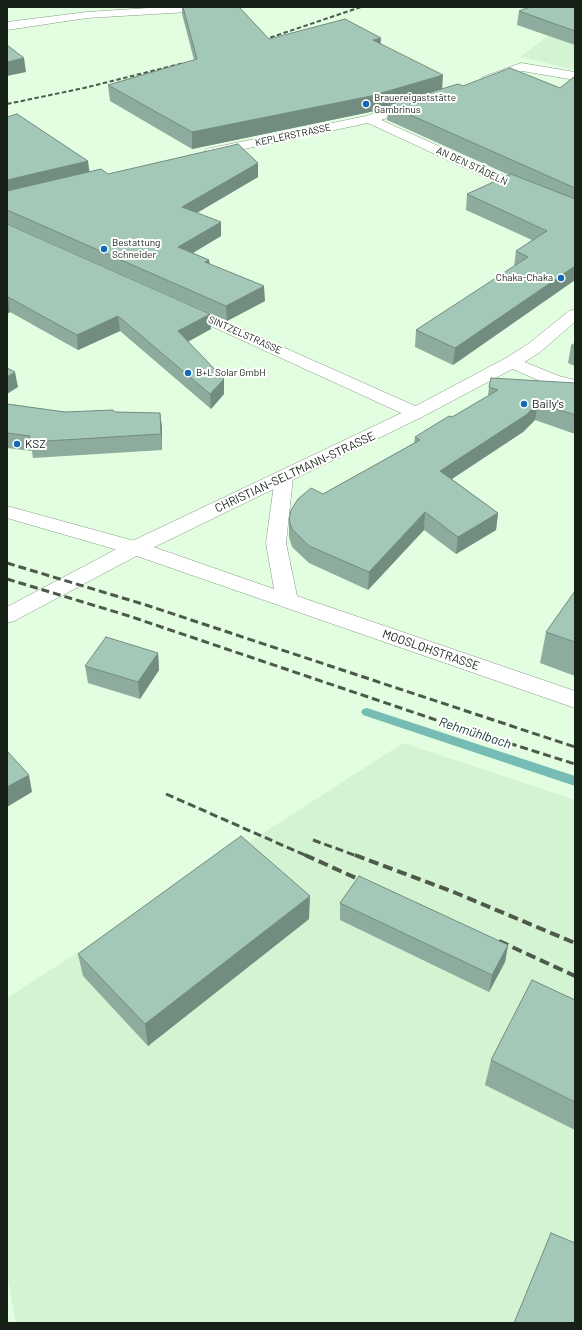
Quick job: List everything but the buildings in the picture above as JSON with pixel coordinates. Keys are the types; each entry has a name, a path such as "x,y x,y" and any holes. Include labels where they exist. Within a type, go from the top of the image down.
{"street":[{"path":"7,26 87,15 222,7"},
{"path":"478,84 521,67 575,76"},
{"name":"KEPLERSTRASSE","path":"198,155 370,119 427,101"},
{"name":"AN DEN STÄDELN","path":"370,119 500,179 575,211"},
{"name":"SINTZELSTRASSE","path":"167,301 416,413"},
{"name":"CHRISTIAN-SELTMANN-STRASSE","path":"7,616 135,548 416,413 512,362 534,348 575,314"},
{"path":"512,362 553,380 575,385"},
{"path":"284,477 276,543 287,601"},
{"name":"MOOSLOHSTRASSE","path":"7,512 135,548 575,700"}],"shaded area":[{"path":"517,7 575,7 575,70 520,57 560,27"},
{"path":"403,743 575,800 575,1323 16,1323 7,1275 7,998"}],"waterway":[{"name":"Rehmühlbach","path":"367,712 575,781"}],"railway":[{"path":"257,42 361,7"},
{"path":"7,104 84,88 184,63"},
{"path":"7,563 146,605 575,747"},
{"path":"7,579 129,616 445,723 575,764"},
{"path":"166,794 307,856"},
{"path":"313,840 357,856"},
{"path":"305,855 367,883"},
{"path":"355,855 456,893 575,943"},
{"path":"499,941 575,976"}],"place":[{"name":"Brauereigaststätte Gambrinus","path":"366,104"},
{"name":"Bestattung Schneider","path":"104,249"},
{"name":"Chaka-Chaka","path":"561,278"},
{"name":"B+L Solar GmbH","path":"188,373"},
{"name":"Baily's","path":"524,404"},
{"name":"KSZ","path":"17,444"}]}
